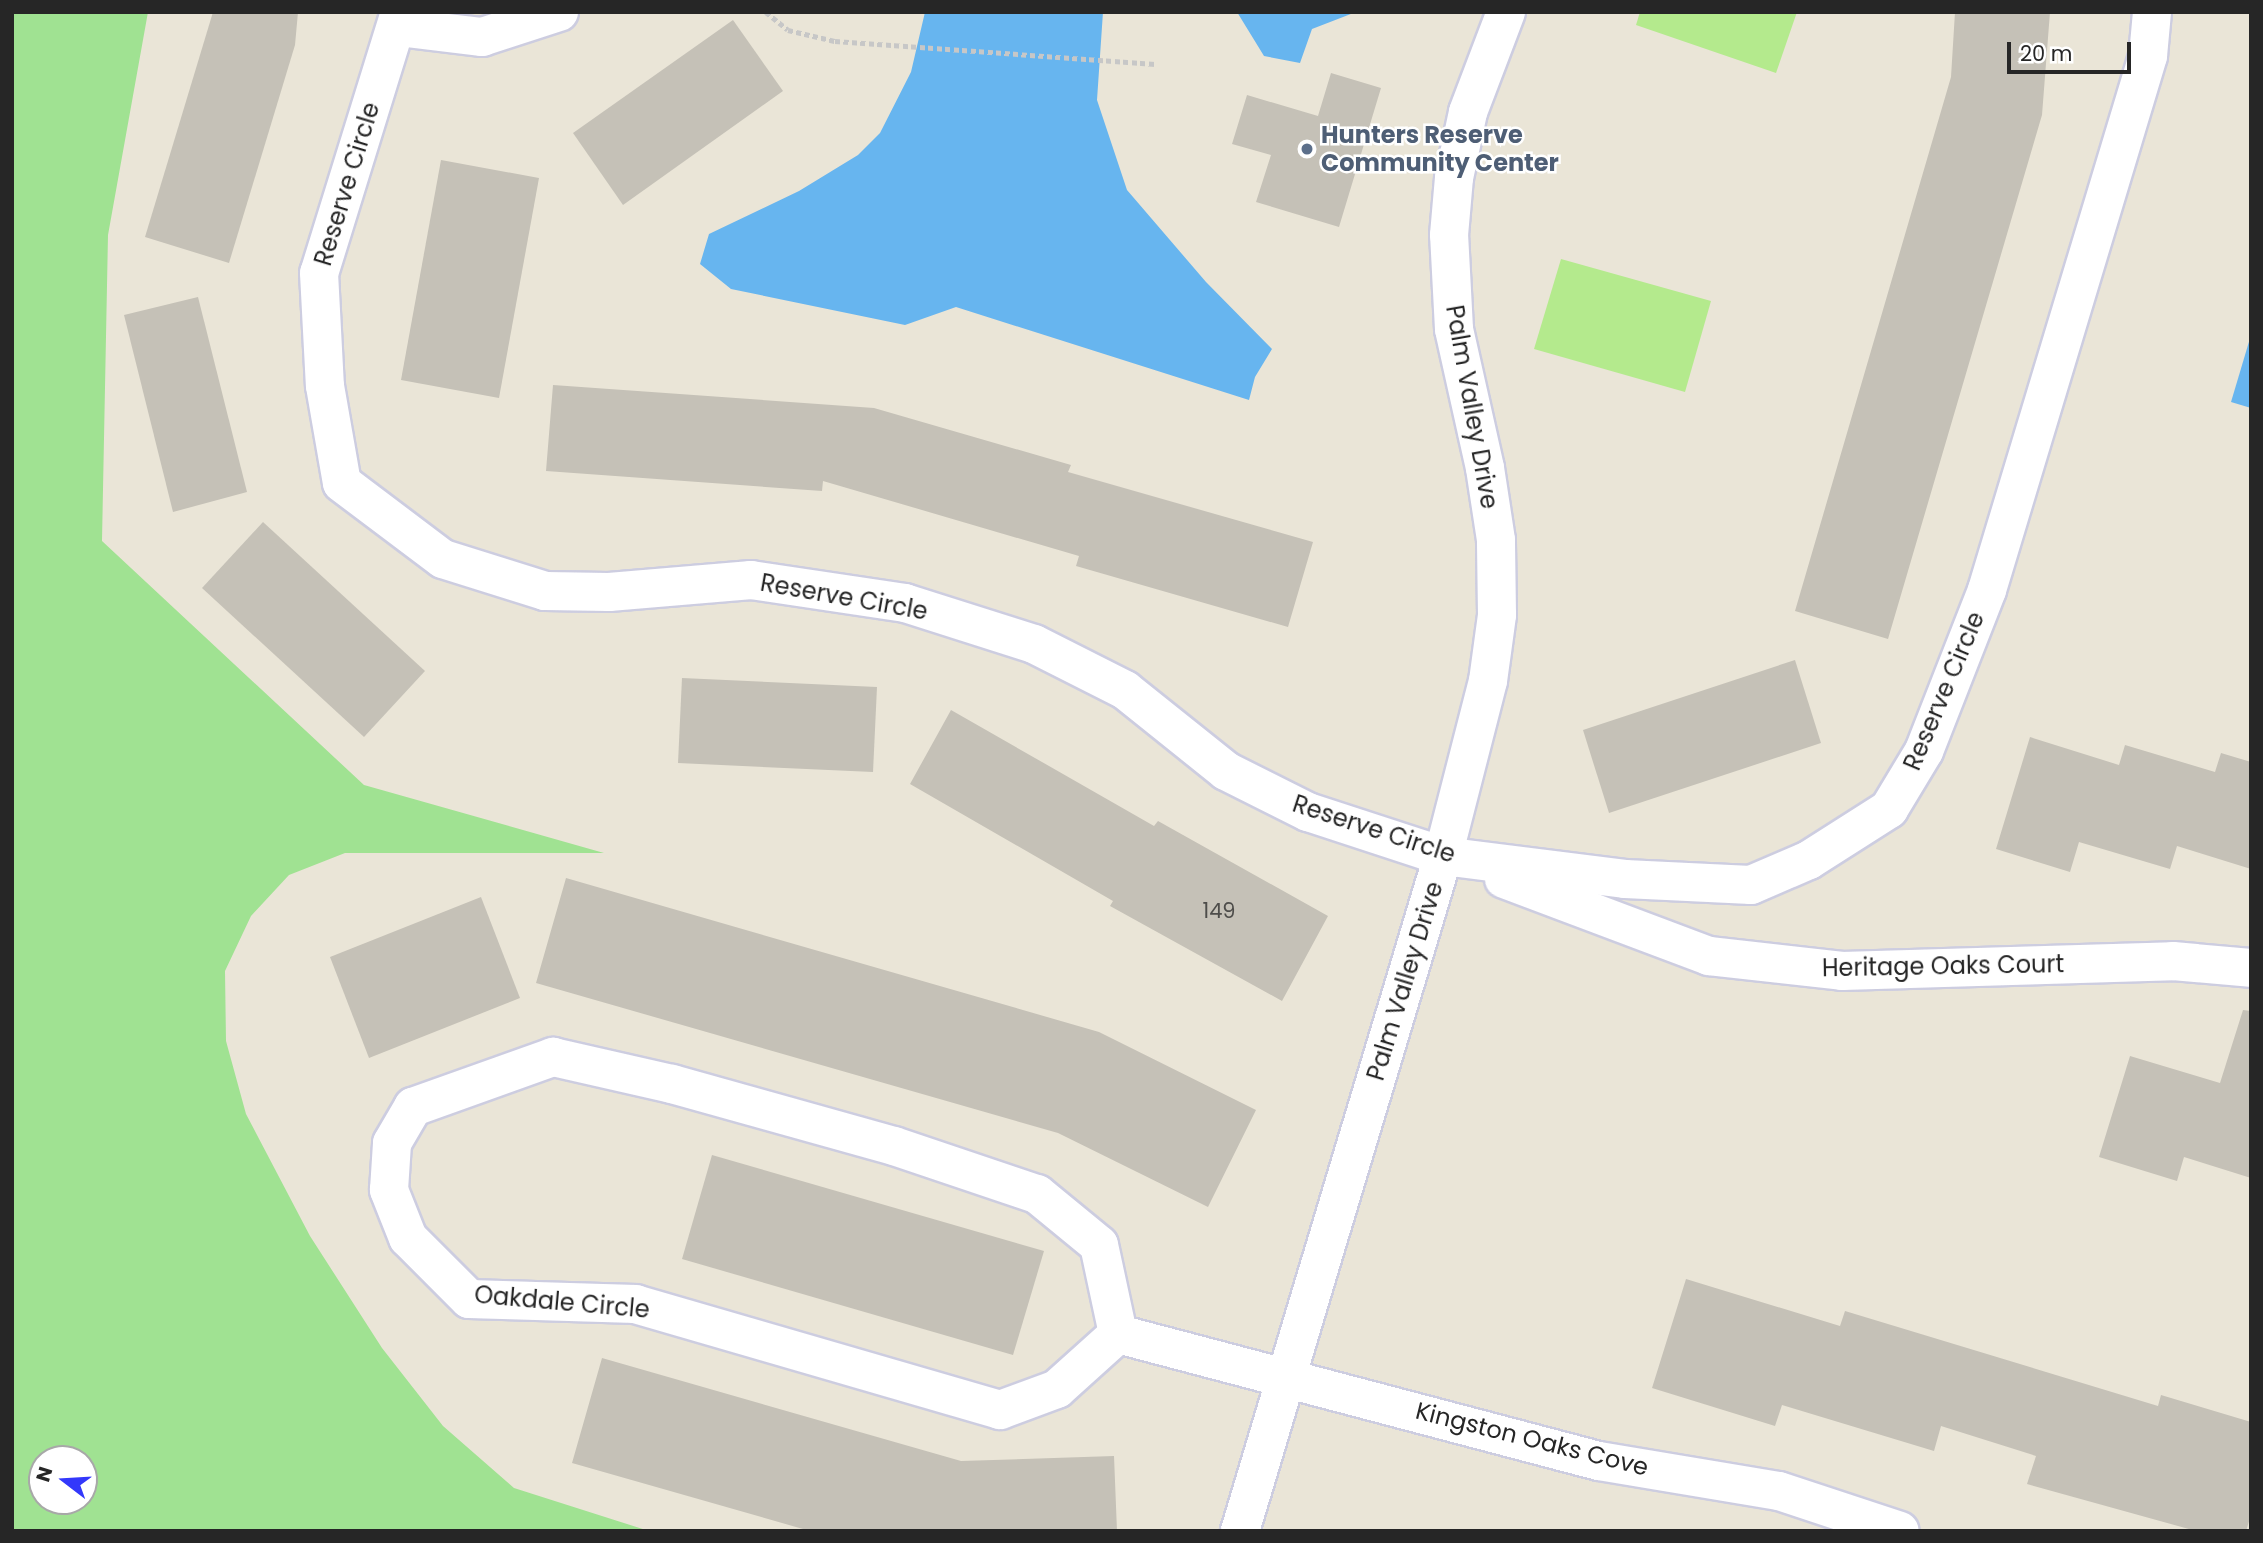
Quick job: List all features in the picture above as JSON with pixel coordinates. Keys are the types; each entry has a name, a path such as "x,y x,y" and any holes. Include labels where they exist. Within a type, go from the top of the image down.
{"street":[{"name":"Reserve Circle","path":"559,12 482,37 399,20 357,139 319,273 325,386 342,483 443,559 545,591 609,592 751,580 905,603 1034,644 1125,690 1226,771 1308,812 1443,856 1625,879 1751,885 1810,860 1889,809 1924,751 1987,590 2148,57 2152,12"},
{"name":"Palm Valley Drive","path":"1240,1531 1475,742 1497,615 1496,540 1485,468 1454,329 1448,235 1454,178 1468,112 1506,12"},
{"name":"Heritage Oaks Court","path":"1443,856 1709,956 1842,971 2173,961 2251,968"},
{"name":"Oakdale Circle","path":"553,1057 672,1084 894,1146 1037,1194 1099,1245 1118,1334 1057,1388 1000,1410 636,1304 469,1299 408,1238 389,1190 392,1143 412,1107 553,1057"},
{"path":"1118,1334 1286,1375"},
{"name":"Kingston Oaks Cove","path":"1286,1375 1599,1461 1779,1491 1900,1531"}],"path":[{"path":"766,12 788,30 835,41 1155,64"}],"green space":[{"path":"12,12 148,12 108,235 102,541 364,785 604,853 345,853 289,875 251,916 225,971 226,1041 246,1114 310,1236 382,1348 443,1426 514,1488 649,1531 12,1531"},
{"path":"1640,12 1797,12 1776,73 1636,25"},
{"path":"1561,259 1711,301 1685,392 1534,349"}],"water":[{"path":"925,12 1103,12 1097,100 1127,190 1206,282 1272,349 1255,377 1249,400 956,307 905,325 731,289 700,264 709,234 799,191 858,155 880,133 911,72"},
{"path":"1237,12 1356,12 1312,29 1300,63 1264,56"},
{"path":"2251,335 2251,408 2231,402"}],"building":[{"path":"213,12 298,12 295,45 229,263 145,237"},
{"path":"1955,12 2050,12 2042,115 1888,639 1795,611 1951,77"},
{"path":"733,20 783,91 623,205 573,133"},
{"name":"Hunters Reserve Community Center","path":"1331,73 1381,88 1339,227 1256,202 1271,155 1232,144 1247,95 1318,116"},
{"path":"441,160 539,178 499,398 401,380"},
{"path":"198,297 247,492 173,512 124,315"},
{"path":"553,385 874,408 1071,465 1068,472 1313,542 1288,627 1076,566 1079,556 823,481 822,491 546,471"},
{"path":"263,522 425,671 364,737 202,588"},
{"path":"1795,660 1821,743 1609,813 1583,730"},
{"path":"682,678 877,687 873,772 678,763"},
{"path":"951,710 1154,826 1158,821 1328,916 1282,1001 1110,906 1113,901 910,784"},
{"path":"2030,737 2119,765 2125,745 2215,772 2221,753 2251,762 2251,869 2177,846 2170,869 2079,842 2070,872 1996,849"},
{"path":"566,878 1099,1032 1256,1110 1208,1207 1058,1133 536,983"},
{"path":"481,897 520,998 369,1058 330,957"},
{"path":"2243,1010 2251,1011 2251,1178 2184,1157 2177,1181 2099,1157 2130,1056 2220,1083"},
{"path":"712,1155 1044,1251 1013,1355 682,1259"},
{"path":"1686,1279 1840,1326 1845,1311 2158,1406 2161,1395 2251,1422 2251,1515 2246,1531 2196,1531 2027,1484 2036,1456 1941,1426 1934,1451 1782,1405 1775,1426 1652,1388"},
{"path":"602,1358 961,1461 1114,1456 1117,1531 810,1531 572,1463"}],"place":[{"name":"Hunters Reserve Community Center","path":"1307,149"}]}
